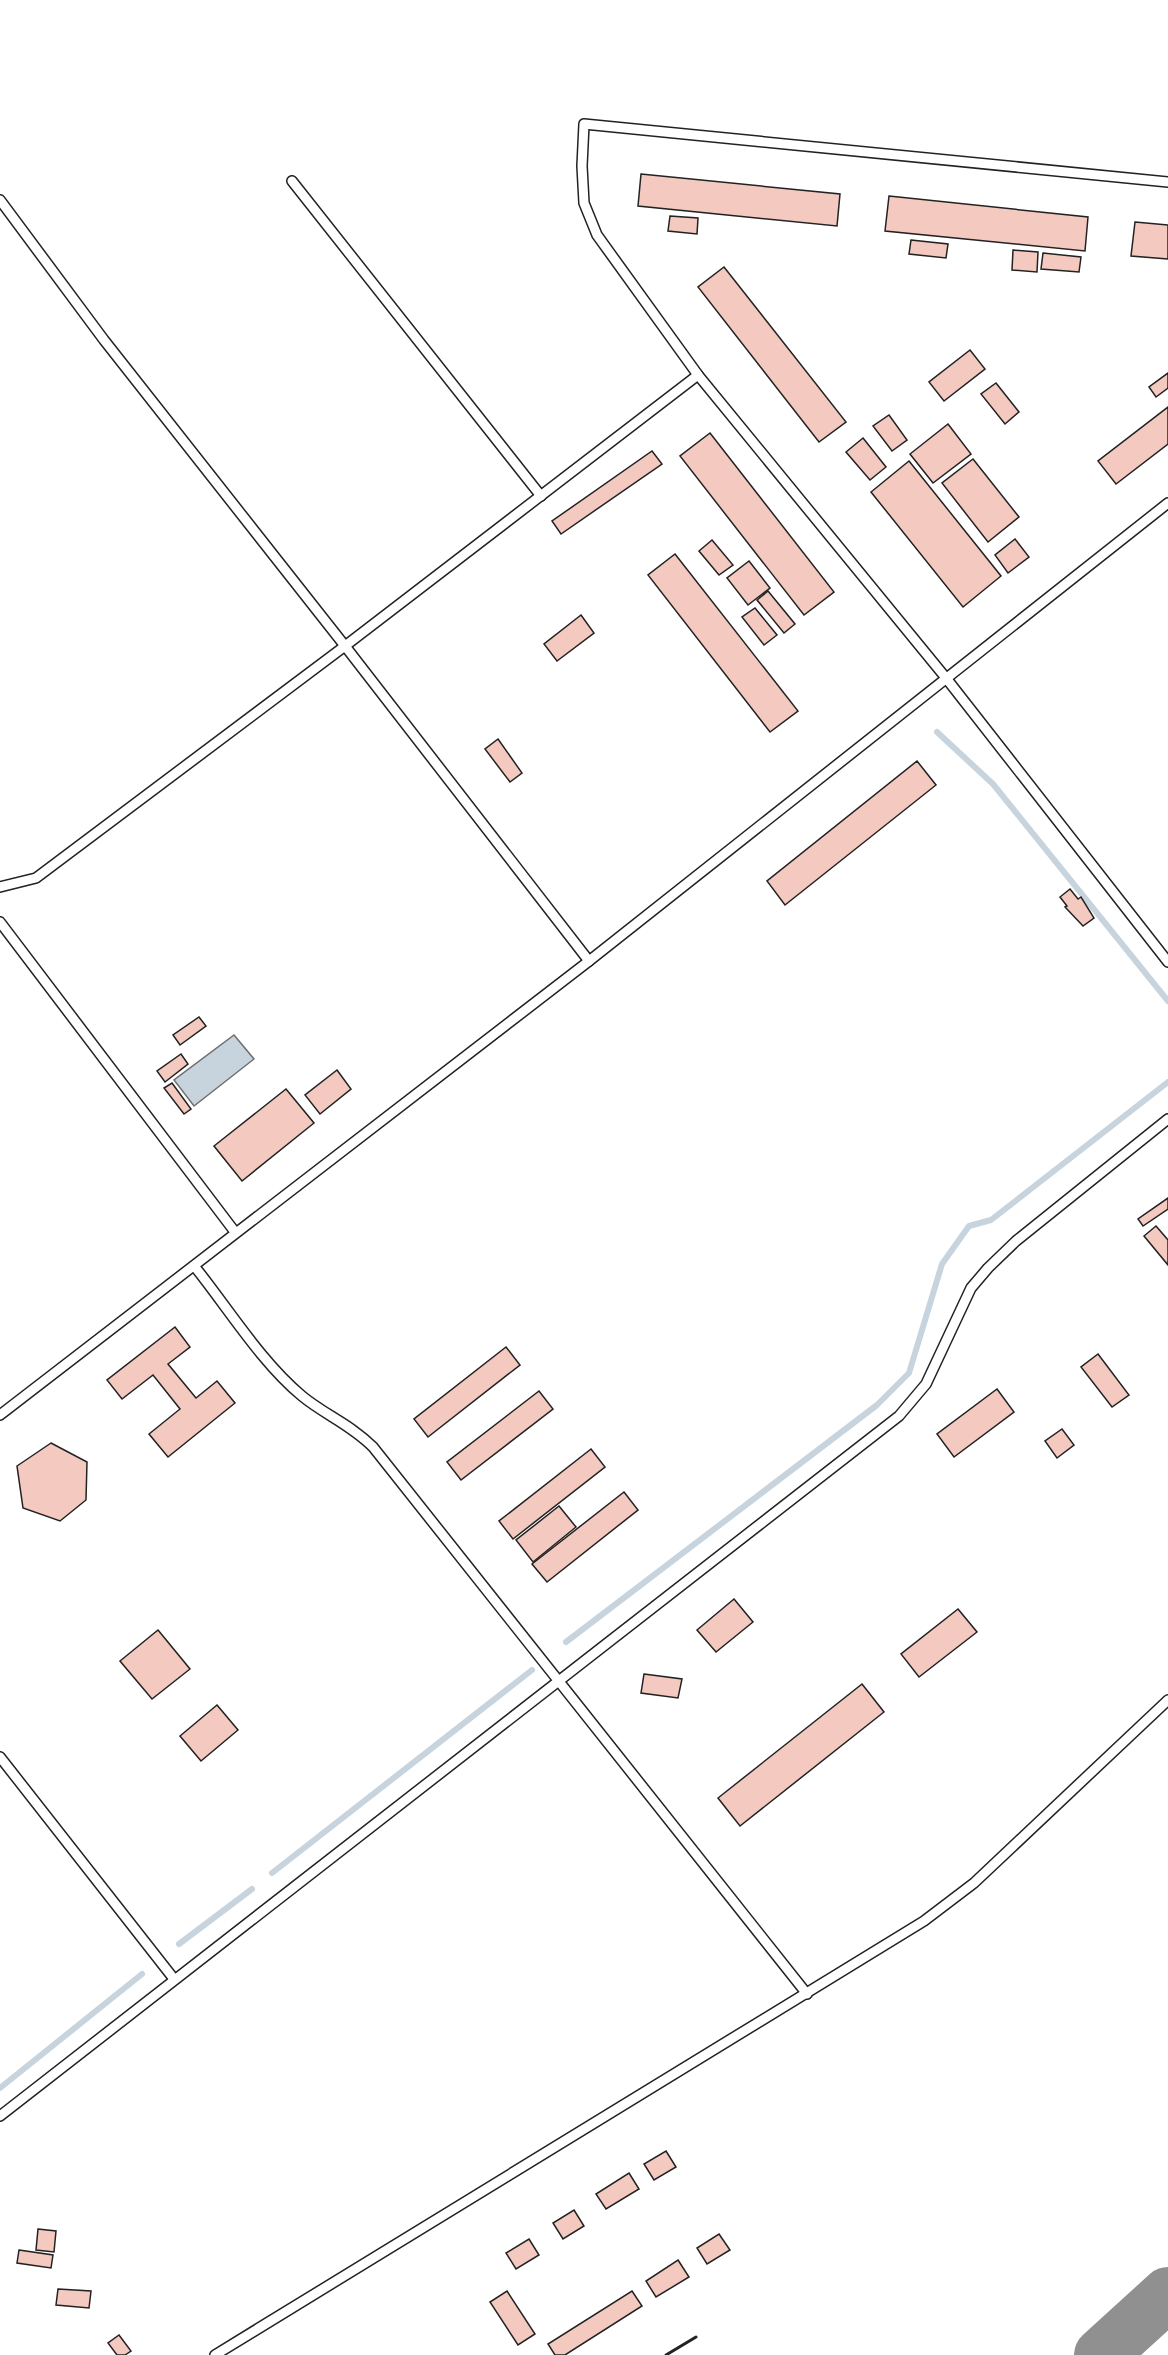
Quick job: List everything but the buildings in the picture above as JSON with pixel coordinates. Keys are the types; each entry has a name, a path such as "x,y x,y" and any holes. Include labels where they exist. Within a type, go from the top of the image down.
{"lane":[{"path":"1168,182 584,124 582,166 584,203 597,235 699,375 946,678 1168,962"},
{"path":"292,181 541,496"},
{"path":"0,200 111,349 589,961"},
{"path":"0,887 36,878 345,646 699,375"},
{"path":"0,1415 195,1267 236,1232 589,961 1168,503"},
{"path":"0,922 236,1232"},
{"path":"0,2116 899,1416 926,1384 971,1288 988,1268 1016,1241 1168,1119"},
{"path":"195,1267 276,1370 302,1396 354,1429 372,1447 807,1994"},
{"path":"215,2355 924,1921 974,1883 1168,1700"},
{"path":"0,1757 174,1979"}],"shaded area":[{"path":"234,1035 254,1059 194,1106 174,1080"}],"waterway":[{"path":"937,732 993,784 1168,1001"},
{"path":"566,1642 877,1405 909,1373 942,1264 969,1226 991,1220 1168,1082"},
{"path":"272,1873 532,1670"},
{"path":"179,1944 252,1889"},
{"path":"0,2088 142,1974"}],"taxiway":[{"path":"1101,2355 1168,2294"}],"wall":[{"path":"666,2355 696,2337"}]}
